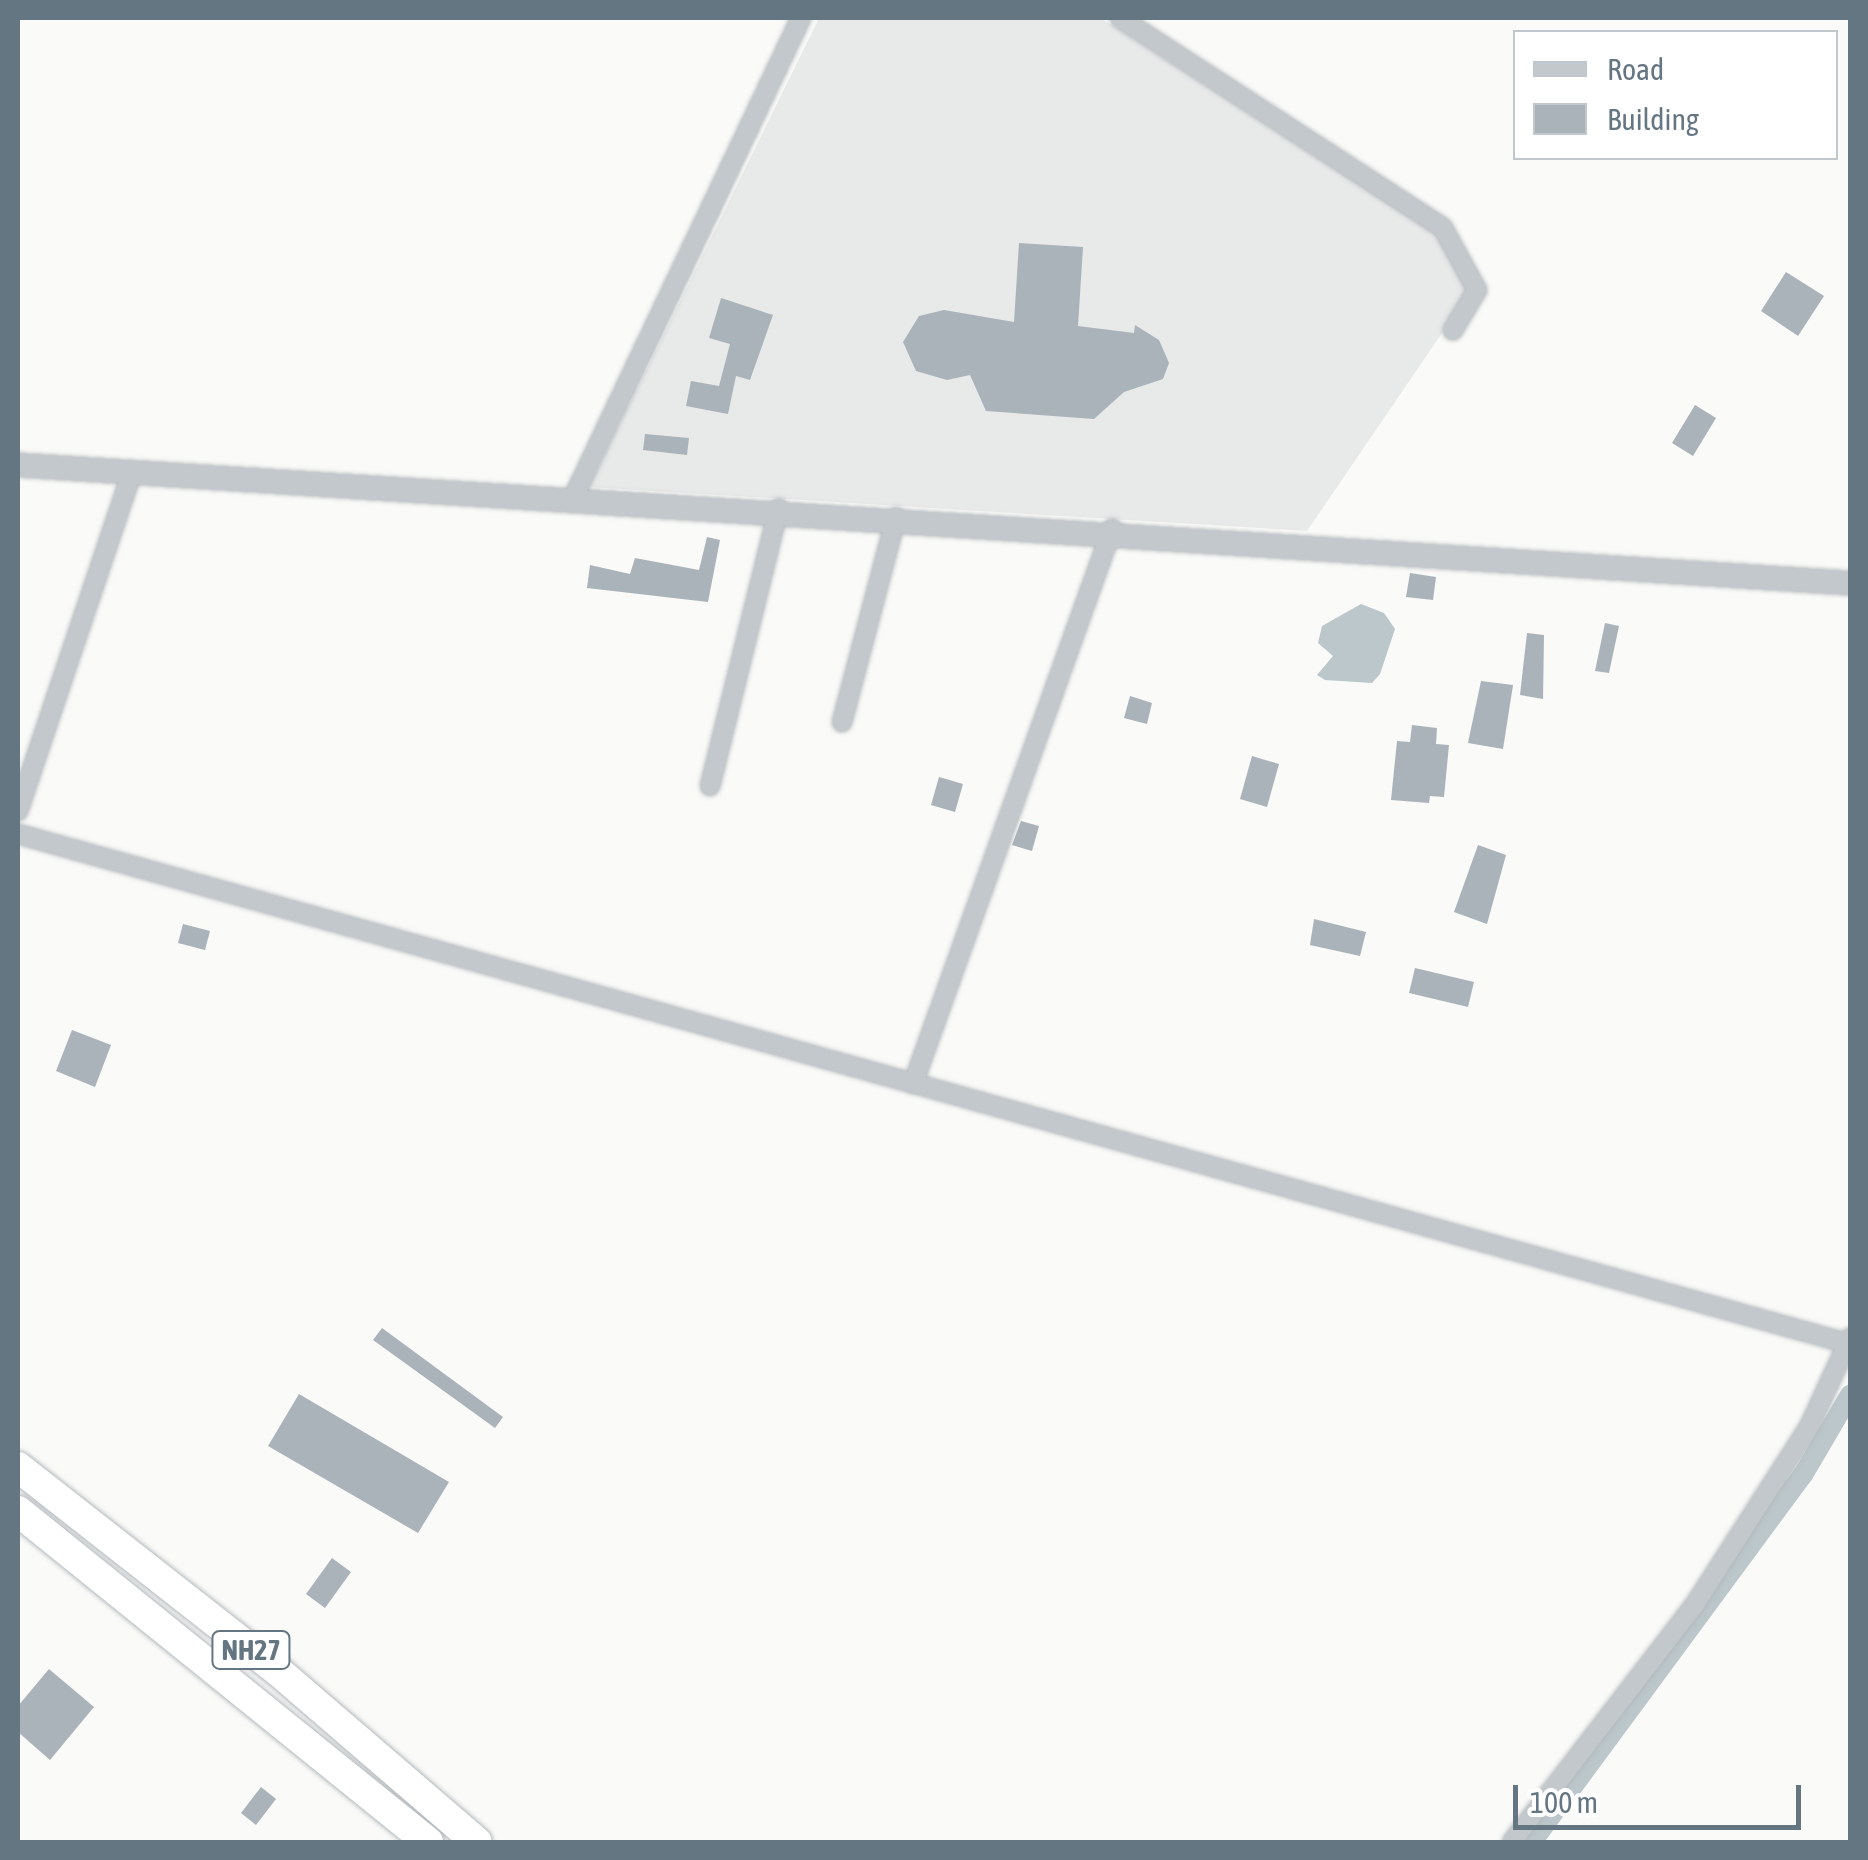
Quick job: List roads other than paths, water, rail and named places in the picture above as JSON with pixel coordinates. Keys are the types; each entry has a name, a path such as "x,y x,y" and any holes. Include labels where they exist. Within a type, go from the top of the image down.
{"highway":[{"name":"NH27","path":"18,1467 278,1671 477,1842"},
{"name":"NH27","path":"18,1510 428,1842"}],"street":[{"path":"574,496 801,18"},
{"path":"1120,18 1443,228 1477,290 1453,330"},
{"path":"18,465 1112,529 1850,583"},
{"path":"18,811 132,473"},
{"path":"710,786 778,508"},
{"path":"842,722 896,517"},
{"path":"913,1084 1112,529"},
{"path":"18,834 1850,1342 1810,1425 1694,1606 1512,1842"}],"waterway":[{"path":"1532,1842 1803,1475 1850,1395"}]}
